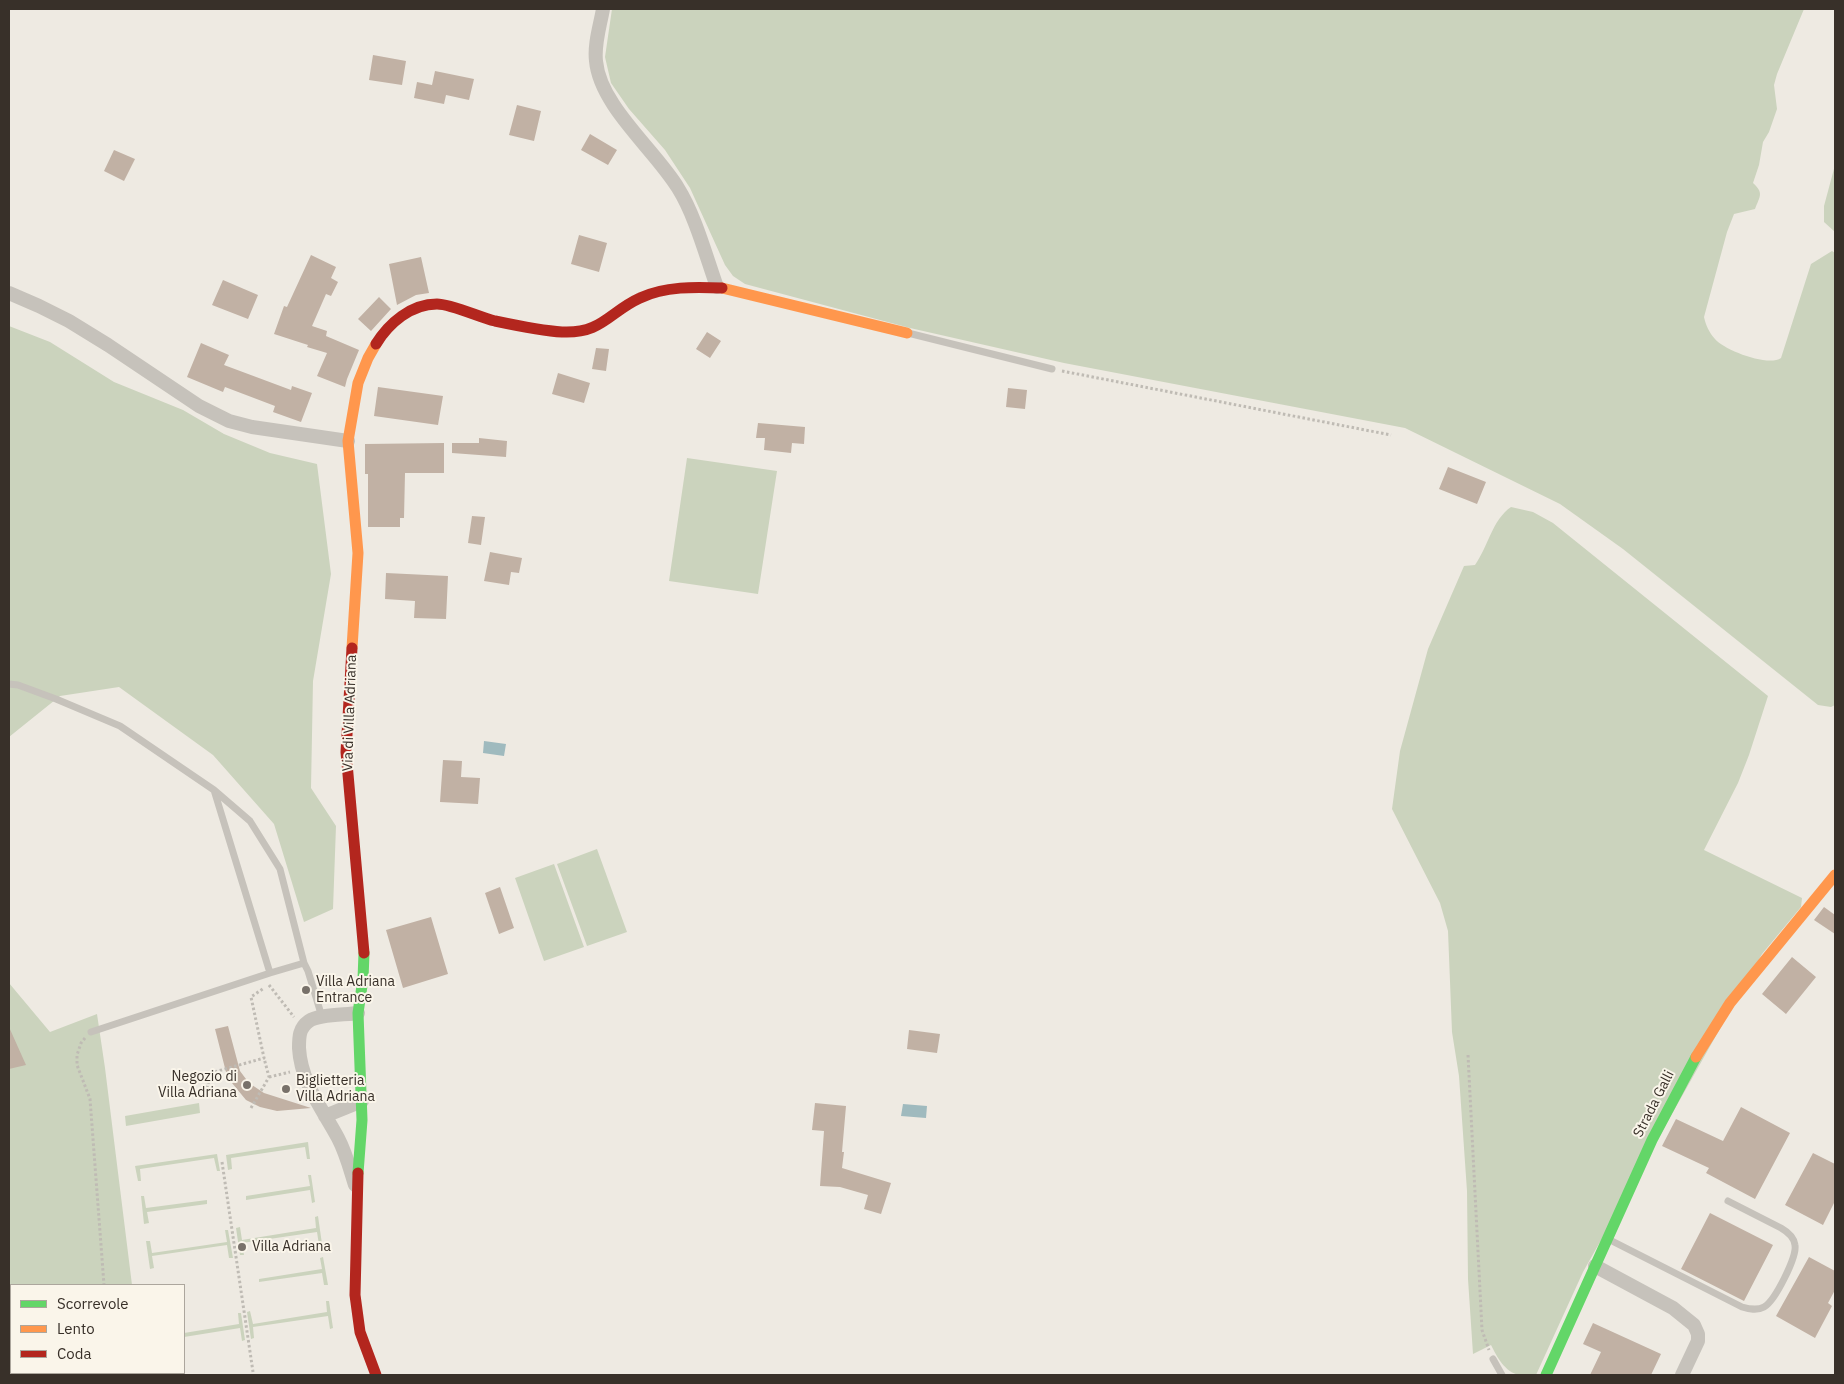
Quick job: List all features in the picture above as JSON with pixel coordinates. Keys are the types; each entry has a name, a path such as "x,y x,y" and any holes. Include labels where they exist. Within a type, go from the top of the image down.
{"street":[{"path":"603,9 596,52 601,81 612,102 680,191 717,287"},
{"name":"Via di Villa Adriana","path":"376,1375 363,1341 356,1308 357,1192 362,1136 358,1013 363,979 364,954 346,752 358,553 348,442 358,383 368,358 375,345 399,318 414,308 426,304 438,304 496,321 561,332 581,332 602,324 622,308 641,297 671,289 717,287 908,333"},
{"path":"9,293 78,326 199,406 229,421 252,427 348,442"},
{"name":"Strada Galli","path":"1546,1375 1663,1117 1685,1075 1721,1016 1741,989 1835,875"},
{"path":"302,1028 312,1020 322,1017 358,1013"},
{"name":"Via di Villa Adriana","path":"302,1028 299,1039 302,1069 312,1093 340,1143 357,1192"},
{"path":"325,1116 362,1101"},
{"path":"1595,1266 1673,1308 1694,1325 1699,1337 1682,1375"}],"lane":[{"path":"908,333 1052,369"},
{"path":"9,684 18,685 56,699 120,726 214,790 250,821 280,869 304,963 322,1017"},
{"path":"214,790 270,972"},
{"path":"90,1032 270,972 304,963"},
{"path":"1607,1239 1742,1307 1752,1310 1761,1308 1772,1299 1793,1260 1795,1251 1794,1241 1789,1233 1781,1228 1728,1201"},
{"path":"1493,1360 1502,1375"}],"path":[{"path":"1052,369 1391,435"},
{"path":"270,972 269,985 302,1028"},
{"path":"252,1108 269,1077 251,997 269,985"},
{"path":"90,1032 81,1043 77,1055 77,1065 90,1100 104,1284"},
{"path":"1468,1055 1482,1330 1485,1344 1493,1360"},
{"path":"204,1098 211,1073 264,1058"},
{"path":"269,1077 302,1069"},
{"path":"222,1162 253,1372"}],"green space":[{"path":"612,9 1804,9 1774,85 1777,109 1769,132 1763,142 1759,165 1753,183 1759,189 1759,198 1755,209 1734,214 1727,232 1704,317 1708,329 1713,336 1727,348 1757,359 1775,360 1781,358 1811,264 1832,251 1835,253 1835,705 1831,707 1818,705 1623,549 1560,504 1405,428 1064,363 910,328 745,284 733,276 725,265 690,188 665,150 629,109 611,83 605,57"},
{"path":"1835,165 1835,232 1824,222 1824,206"},
{"path":"9,326 50,342 114,382 183,410 224,434 270,453 317,464 331,574 313,681 311,788 336,826 333,909 304,922 274,824 213,755 119,687 60,696 9,737"},
{"path":"687,458 777,471 758,594 669,581"},
{"path":"1511,507 1533,512 1553,523 1768,696 1738,783 1704,850 1802,898 1801,907 1762,954 1583,1272 1536,1375 1525,1376 1510,1371 1499,1359 1491,1345 1473,1354 1468,1279 1467,1191 1459,1076 1452,1032 1448,931 1440,903 1392,809 1400,751 1428,649 1464,566 1475,565 1499,519"},
{"path":"597,849 627,932 587,946 557,864"},
{"path":"554,864 584,947 544,961 515,878"},
{"path":"9,983 50,1032 97,1014 132,1284 10,1284 10,1374 143,1375 9,1375"},
{"path":"199,1103 200,1113 126,1126 125,1116"},
{"path":"308,1142 310,1159 307,1159 305,1147 231,1158 232,1169 228,1170 226,1155"},
{"path":"217,1154 220,1171 217,1171 214,1158 140,1169 141,1181 138,1181 135,1166"},
{"path":"308,1175 311,1175 315,1202 312,1203 310,1190 246,1200 246,1196 310,1186"},
{"path":"141,1196 144,1196 146,1208 207,1200 207,1204 147,1212 149,1223 144,1224"},
{"path":"318,1216 322,1244 319,1245 317,1232 242,1243 244,1255 240,1255 236,1228 240,1227 242,1240 316,1228 315,1217"},
{"path":"225,1230 228,1230 233,1258 229,1258 227,1245 152,1256 154,1268 150,1269 146,1241 150,1241 152,1253 227,1242"},
{"path":"323,1257 328,1285 324,1285 322,1273 259,1282 259,1279 322,1269 320,1258"},
{"path":"326,1301 329,1301 333,1328 330,1329 328,1316 253,1327 254,1338 251,1339 247,1312 250,1311 253,1324 327,1312"},
{"path":"238,1313 241,1313 245,1340 242,1341 240,1328 185,1337 185,1333 239,1324"}],"water":[{"path":"484,741 506,744 504,756 483,753"},
{"path":"903,1104 927,1106 926,1118 901,1116"}],"building":[{"path":"373,55 406,61 402,85 369,80"},
{"path":"435,71 474,79 469,100 446,95 444,104 414,98 417,82 432,85"},
{"path":"517,105 541,111 534,141 509,135"},
{"path":"590,134 617,150 608,165 581,150"},
{"path":"114,150 135,159 124,181 104,171"},
{"path":"579,235 607,243 599,272 571,264"},
{"path":"311,255 336,267 331,278 338,282 331,296 326,294 312,326 327,331 326,336 359,350 345,387 317,376 327,353 274,334 284,306 287,307"},
{"path":"421,257 429,293 416,295 397,305 389,264"},
{"path":"223,280 258,295 248,319 212,305"},
{"path":"379,297 391,309 371,331 358,319"},
{"path":"707,332 721,341 710,358 696,349"},
{"path":"201,343 229,355 224,365 291,390 292,386 312,393 301,422 273,412 275,406 225,387 223,392 187,377"},
{"path":"596,348 609,349 606,371 592,369"},
{"path":"558,373 590,383 584,403 552,394"},
{"path":"378,387 443,396 438,425 374,416"},
{"path":"1008,388 1027,390 1025,409 1006,407"},
{"path":"758,423 805,427 804,444 792,443 791,453 764,450 765,438 756,438"},
{"path":"479,438 507,441 506,457 452,453 452,443 479,443"},
{"path":"444,443 444,473 405,473 404,518 400,518 400,527 368,527 368,474 365,474 365,444"},
{"path":"1448,467 1486,482 1477,504 1439,489"},
{"path":"472,516 485,517 481,545 468,543"},
{"path":"490,552 522,558 519,573 511,572 509,585 484,581"},
{"path":"386,573 448,576 446,619 414,618 415,601 385,599"},
{"path":"443,760 462,761 461,777 480,778 478,804 440,802"},
{"path":"500,887 514,928 499,934 485,893"},
{"path":"1824,907 1835,915 1835,934 1814,920"},
{"path":"431,917 448,974 403,988 386,930"},
{"path":"1792,957 1816,977 1786,1014 1762,994"},
{"path":"228,1026 240,1071 249,1083 264,1093 311,1108 277,1111 260,1107 246,1100 232,1083 226,1072 215,1029"},
{"path":"9,1027 26,1065 9,1069"},
{"path":"909,1030 940,1034 937,1053 907,1049"},
{"path":"815,1103 846,1106 842,1168 891,1183 881,1214 864,1209 868,1195 840,1187 820,1186 824,1131 812,1130"},
{"path":"1741,1107 1790,1133 1755,1199 1706,1173 1709,1168 1662,1146 1676,1119 1723,1141"},
{"path":"1813,1153 1835,1164 1835,1201 1823,1225 1785,1205"},
{"path":"1710,1213 1773,1245 1744,1301 1681,1269"},
{"path":"1809,1257 1835,1271 1835,1290 1828,1303 1832,1306 1815,1338 1776,1316"},
{"path":"1593,1323 1661,1354 1651,1375 1590,1375 1601,1352 1583,1344"}],"traffic: fast":[{"path":"358,1173 362,1120 358,1013 363,979 364,953"},
{"path":"1546,1375 1652,1140 1696,1057"}],"traffic: slow":[{"path":"722,288 907,333"},
{"path":"352,648 358,553 348,441 358,383 376,344"},
{"path":"1696,1057 1730,1003 1835,875"}],"traffic: jam":[{"path":"376,344 394,322 410,311 427,305 450,306 495,321 528,328 576,332 596,326 629,304 650,294 680,288 722,288"},
{"path":"352,648 346,752 364,953"},
{"path":"358,1173 355,1295 360,1332 376,1375"}],"place":[{"name":"Villa Adriana Entrance","path":"306,990"},
{"name":"Negozio di Villa Adriana","path":"247,1085"},
{"name":"Biglietteria Villa Adriana","path":"286,1089"},
{"name":"Villa Adriana","path":"242,1247"}]}
